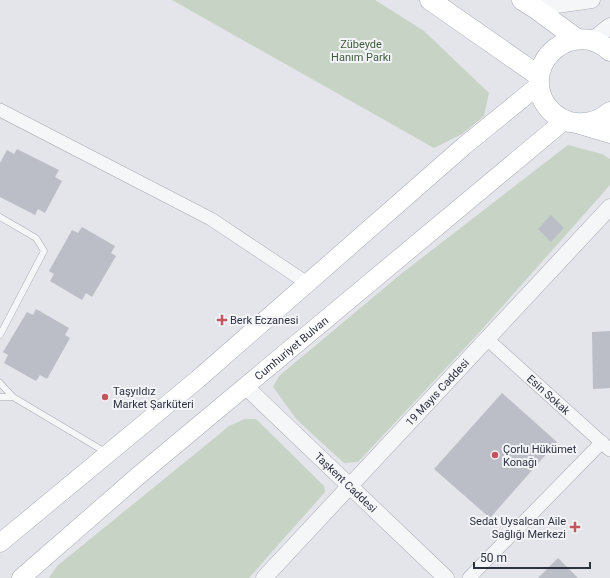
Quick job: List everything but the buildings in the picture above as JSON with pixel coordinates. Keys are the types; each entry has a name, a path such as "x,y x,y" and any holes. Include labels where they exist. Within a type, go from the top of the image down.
{"main road":[{"path":"430,0 539,80"},
{"path":"529,4 584,40 604,46 610,51"},
{"path":"584,40 563,43 551,51 543,62 539,80 541,96 555,115 572,122 610,133"},
{"path":"0,543 108,454 307,283 539,80"},
{"path":"572,122 592,122 610,112"},
{"name":"Cumhuriyet Bulvarı","path":"21,578 138,476 572,122"}],"street":[{"path":"529,4 592,0"},
{"path":"584,40 610,26"},
{"path":"0,110 211,219 307,283"},
{"name":"19 Mayıs Caddesi","path":"264,578 610,207"},
{"name":"Esin Sokak","path":"487,339 606,446"},
{"name":"Taşkent Caddesi","path":"246,387 446,578"},
{"path":"469,578 606,446"}],"lane":[{"path":"0,217 36,238 44,251 0,334"},
{"path":"0,383 13,397 108,454"},
{"path":"0,397 13,397"}],"green space":[{"name":"Zübeyde Hanım Parkı","path":"172,0 375,0 424,31 489,93 484,116 462,134 434,148"},
{"path":"568,145 602,154 610,159 610,185 477,335 358,462 344,463 297,420 273,387 279,376 401,274"},
{"path":"245,419 256,419 324,486 325,492 249,578 49,578 57,566 229,426"}],"place":[{"name":"Berk Eczanesi","path":"222,320"},
{"name":"Taşyıldız Market Şarküteri","path":"105,397"},
{"name":"Çorlu Hükümet Konağı","path":"495,455"},
{"name":"Sedat Uysalcan Aile Sağlığı Merkezi","path":"575,527"}]}
